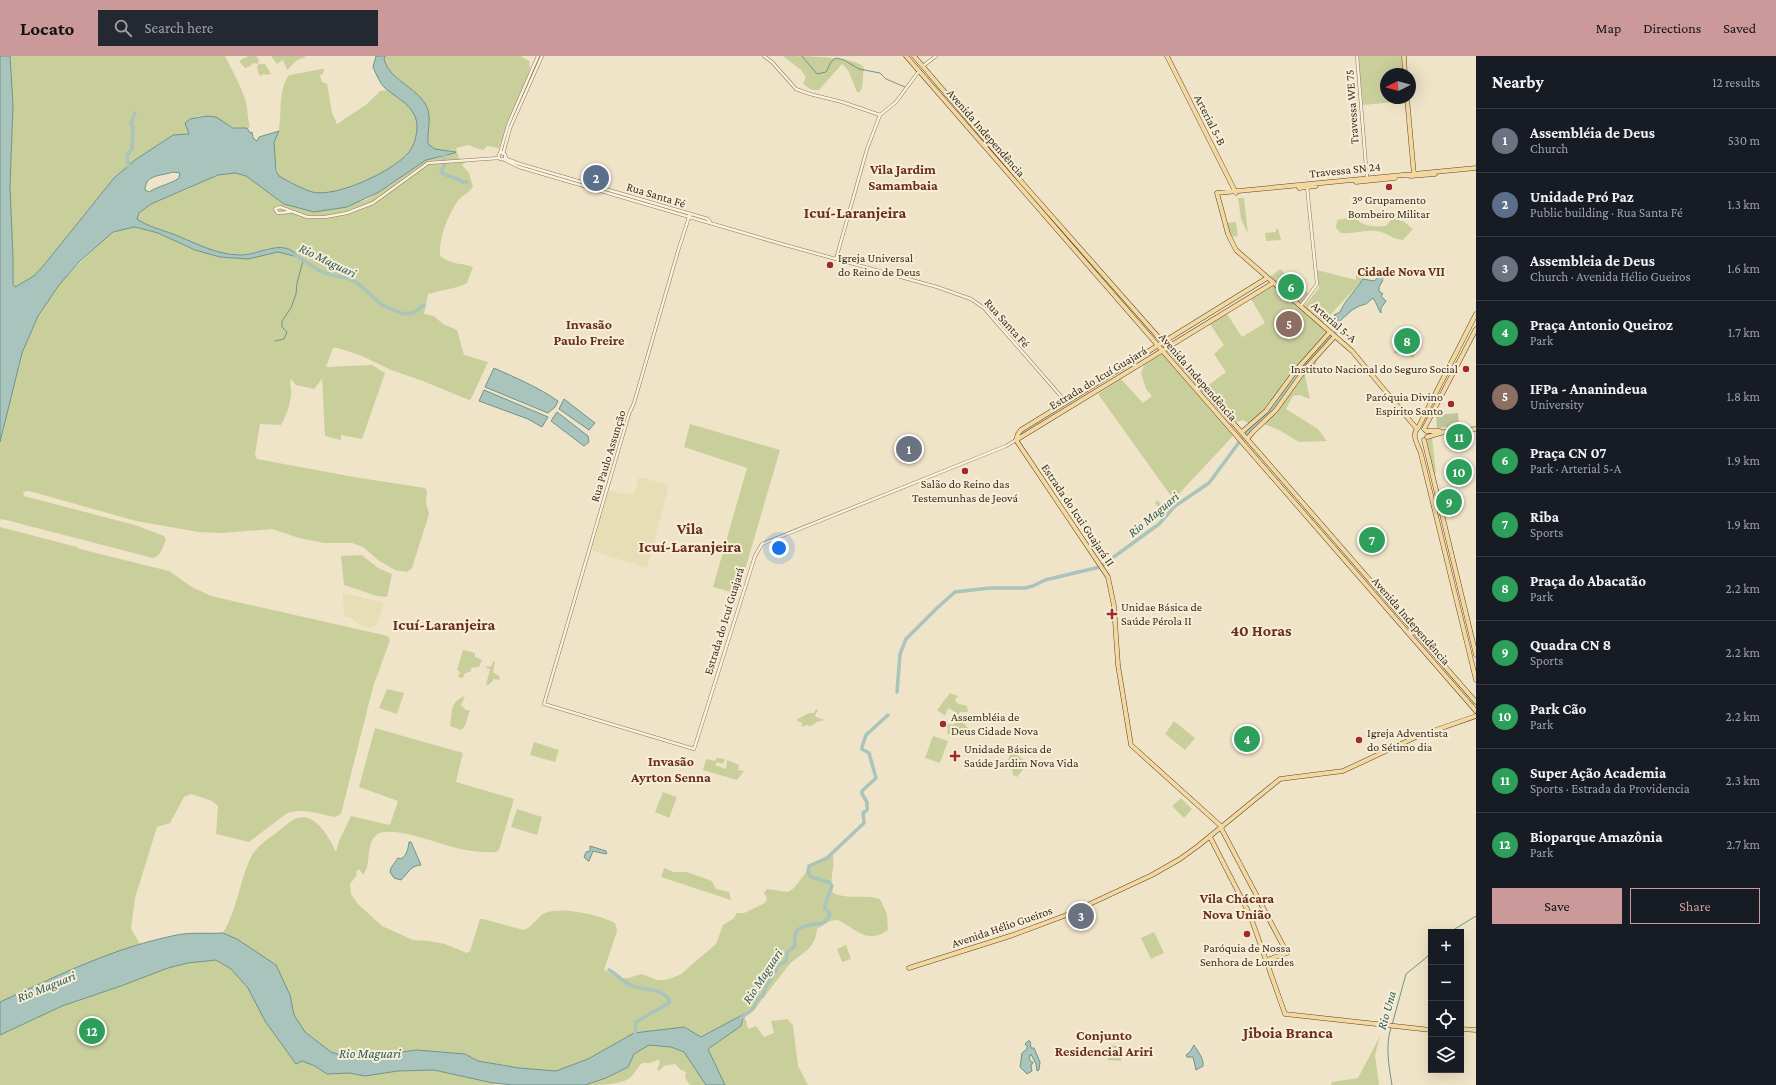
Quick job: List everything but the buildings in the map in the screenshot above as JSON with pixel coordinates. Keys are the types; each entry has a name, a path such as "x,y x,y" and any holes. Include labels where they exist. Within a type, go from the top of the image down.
{"main road":[{"name":"Avenida Independência","path":"906,56 1476,711"},
{"name":"Avenida Independência","path":"914,56 1026,187 1242,432 1476,702"},
{"name":"Arterial 5-B","path":"1167,56 1236,192"},
{"path":"1404,56 1405,68"},
{"path":"1408,104 1414,175"},
{"path":"962,120 966,116"},
{"name":"Travessa SN 24","path":"1218,194 1476,169"},
{"name":"Travessa SN 24","path":"1236,192 1307,187 1367,179"},
{"name":"Arterial 5-A","path":"1218,194 1228,234 1236,250 1334,335 1359,359 1418,429"},
{"name":"Estrada do Icuí Guajará","path":"1020,432 1267,278"},
{"name":"Estrada do Icuí Guajará","path":"1016,440 1273,283"},
{"path":"1229,311 1228,308 1233,305 1230,301"},
{"path":"1129,313 1134,309"},
{"path":"1476,314 1414,435 1476,680"},
{"path":"1476,329 1425,430 1425,438 1450,552 1476,655"},
{"path":"1242,432 1266,411 1297,369 1334,335"},
{"path":"1247,439 1276,410 1306,368 1334,335"},
{"path":"1172,337 1176,343"},
{"path":"1191,384 1194,385 1198,382"},
{"path":"1418,429 1444,432 1476,429"},
{"path":"1020,432 1021,437"},
{"path":"1016,440 1020,432"},
{"path":"1416,440 1444,432"},
{"name":"Estrada do Icui Guajará II","path":"1016,440 1103,568 1110,582 1114,606 1118,665 1131,745 1221,828"},
{"path":"1443,546 1447,556 1449,556 1450,552"},
{"path":"1446,561 1451,562 1456,574"},
{"path":"1375,595 1380,591"},
{"path":"1473,717 1476,711"},
{"name":"Avenida Hélio Gueiros","path":"909,968 1013,935 1081,908 1164,868 1180,859 1210,837 1280,779 1343,771 1416,737 1473,717"},
{"path":"1221,828 1287,953 1267,960"},
{"path":"1210,837 1250,915 1285,1014 1428,1030"},
{"path":"1464,1030 1476,1030"}],"street":[{"path":"503,156 508,125 538,56"},
{"path":"503,156 510,128 542,56"},
{"path":"764,56 772,62 796,89 880,115"},
{"path":"923,66 936,56"},
{"name":"Travessa WE 75","path":"1357,56 1367,179"},
{"path":"836,259 867,149 880,115 896,102 919,70"},
{"name":"Rua Santa Fé","path":"290,212 313,218 347,213 373,203 428,164 499,158 503,156 519,166 710,223 937,287 975,301 997,322 1066,402"},
{"path":"1301,306 1316,288 1317,283 1307,187"},
{"path":"280,207 290,212 278,213 275,209 280,207"},
{"name":"Rua Paulo Assunção","path":"544,704 594,530 690,216"},
{"name":"Estrada do Icuí Guajará","path":"544,704 694,749 755,556 760,546 764,543 1006,446 1016,440"}],"shaded area":[{"path":"639,477 669,485 647,568 590,550 609,491 634,495"},
{"path":"343,593 384,603 377,624 371,628 360,625 352,618 344,616"}],"green space":[{"path":"10,56 225,56 245,99 250,127 242,129 234,127 213,117 205,116 195,117 185,123 189,134 172,135 135,160 114,178 44,265 34,276 15,287 13,284 10,187 13,105"},
{"path":"248,56 256,56 259,60 258,64 252,63 251,66 245,68 239,61"},
{"path":"271,56 305,57 296,61 287,70 283,60 277,64"},
{"path":"385,56 521,56 529,61 529,73 506,127 499,148 487,146 482,150 468,145 456,148 459,158 466,162 462,165 469,173 473,187 453,208 442,235 440,256 453,263 473,267 467,283 428,294 424,314 434,316 443,324 457,330 464,355 488,362 471,399 469,400 423,381 391,370 362,356 338,348 333,348 326,367 372,365 385,373 362,439 341,435 341,440 325,436 322,379 314,389 296,385 291,379 289,407 285,418 281,425 260,424 255,454 257,459 354,477 425,488 427,491 426,503 429,514 412,568 407,572 395,570 378,560 363,547 352,543 324,543 299,538 272,529 221,533 198,532 136,521 29,491 23,492 24,496 135,525 164,536 166,539 163,548 156,557 153,558 2,519 0,520 0,442 22,353 38,316 58,285 104,239 113,232 134,227 158,233 195,250 220,257 248,259 278,252 297,257 279,248 268,248 264,251 242,255 220,253 139,221 136,219 136,216 151,204 190,188 206,179 218,175 235,173 246,176 284,204 314,212 366,200 392,184 416,165 426,160 454,154 455,151 435,149 428,144 429,119 410,89 385,66"},
{"path":"783,56 840,59 860,64 864,68 861,90 860,92 857,92 848,70 842,64 819,90 812,90 803,84 806,77 801,70"},
{"path":"1358,56 1401,56 1402,68 1380,68 1380,103 1363,105"},
{"path":"260,64 265,64 271,74 264,74 260,76 257,66"},
{"path":"324,69 323,73 320,76 322,82 327,84 332,113 337,124 367,104 380,91 389,90 404,101 413,111 417,119 417,135 414,145 408,153 390,168 363,182 335,191 322,193 308,191 279,176 275,160 274,143 279,131 283,88 289,75"},
{"path":"1238,198 1244,198 1248,234 1241,219"},
{"path":"1398,213 1400,221 1403,221 1413,229 1403,240 1396,239 1379,231 1341,233 1336,228 1337,220 1354,217 1365,225 1386,226 1390,221 1391,214"},
{"path":"1236,222 1238,236 1230,237 1228,223"},
{"path":"1276,229 1278,229 1281,240 1266,241 1265,233 1276,232"},
{"path":"1280,269 1309,294 1301,303 1270,277"},
{"path":"1356,269 1371,271 1322,324 1304,306 1319,288 1317,270 1356,280"},
{"path":"1273,285 1334,337 1317,360 1315,367 1305,376 1310,399 1299,395 1293,396 1286,409 1318,429 1327,441 1299,442 1279,430 1254,420 1250,424 1243,420 1236,422 1206,387 1226,372 1214,354 1224,345 1210,324 1227,314 1242,337 1265,323 1251,299"},
{"path":"1411,329 1414,358 1407,355 1393,353"},
{"path":"1162,354 1233,436 1162,512 1155,503 1157,500 1163,506 1168,502 1171,496 1098,394 1121,379 1143,403 1152,396 1146,389 1141,373 1144,365"},
{"path":"1458,413 1459,426 1437,428 1436,415"},
{"path":"690,424 780,450 738,594 713,587 747,468 684,447"},
{"path":"1432,437 1436,473 1433,473 1425,442"},
{"path":"1455,466 1465,466 1466,476 1453,477 1452,468"},
{"path":"0,527 169,571 192,587 211,596 388,636 390,640 373,687 341,814 335,817 304,811 292,812 286,814 249,842 216,834 218,806 212,801 191,794 184,797 170,823 157,827 135,898 131,929 140,944 95,960 0,1002"},
{"path":"362,555 378,568 392,574 387,597 377,596 344,585 341,556"},
{"path":"463,650 475,653 475,657 482,660 479,667 471,668 471,671 464,674 463,678 458,677 460,672 457,670"},
{"path":"493,661 495,662 493,672 500,677 499,680 494,679 489,685 486,685 490,669 486,668 487,666 491,667"},
{"path":"387,689 404,693 397,714 379,708"},
{"path":"950,693 958,696 955,700 957,703 967,706 968,712 960,712 958,717 969,729 959,732 952,732 950,735 947,733 948,728 946,726 948,724 953,725 956,721 954,711 948,708 945,716 937,710"},
{"path":"465,696 461,705 466,710 470,710 465,726 461,730 450,726 452,708 456,702"},
{"path":"816,709 818,710 815,715 816,717 825,720 817,722 811,726 806,725 802,727 802,723 796,720 809,713 814,713"},
{"path":"1174,721 1195,738 1185,750 1165,734"},
{"path":"375,728 463,753 456,782 514,799 499,850 496,852 481,852 461,849 403,833 383,832 376,835 373,839 369,850 366,871 363,875 359,869 356,872 357,875 350,884 351,894 358,904 382,926 413,940 445,944 467,953 470,951 480,919 524,930 543,914 550,911 558,910 579,912 600,917 615,923 617,931 604,970 619,978 628,978 642,974 657,980 664,980 681,974 716,944 723,925 733,919 737,913 744,913 765,903 767,898 764,893 767,889 788,892 794,888 810,867 830,854 833,855 833,893 845,896 880,899 887,914 888,930 874,936 868,936 856,931 838,920 830,921 817,929 816,936 810,947 788,966 754,1010 701,1037 683,1027 634,1033 588,1059 556,1071 519,1068 478,1061 465,1054 417,1050 365,1057 344,1056 331,1052 305,1032 294,1015 290,995 276,965 237,939 223,933 232,915 246,868 252,855 261,844 290,822 302,817 315,822 326,833 336,852 339,841 351,816 390,825 398,801 359,787"},
{"path":"1247,730 1256,738 1248,747 1239,740"},
{"path":"933,736 948,741 940,763 925,758"},
{"path":"534,742 559,750 555,762 530,755"},
{"path":"1012,751 1028,763 1017,777 1013,775 1012,768 1006,764"},
{"path":"717,758 725,759 723,764 717,762 715,765 726,769 727,760 739,765 738,770 744,771 737,780 703,770 706,759 715,761"},
{"path":"663,792 677,797 669,818 655,812"},
{"path":"1181,798 1192,809 1184,818 1172,806"},
{"path":"517,809 542,817 537,835 511,827"},
{"path":"664,868 674,872 687,872 712,881 716,889 729,892 731,900 661,877"},
{"path":"1154,932 1164,953 1151,959 1141,938"},
{"path":"846,945 851,959 842,962 837,949"},
{"path":"216,960 231,969 248,988 266,1021 296,1064 302,1061 315,1066 327,1074 349,1073 365,1076 398,1071 434,1070 493,1083 494,1085 0,1085 0,1035 62,1006 168,968 188,963"},
{"path":"744,1014 748,1029 756,1026 764,1037 774,1033 771,1021 787,1019 793,1025 798,1066 808,1085 725,1085 708,1049 741,1026"},
{"path":"1380,1036 1375,1055 1379,1085 1331,1085 1332,1082 1358,1078"},
{"path":"649,1045 671,1047 684,1052 706,1085 690,1085 685,1078 686,1072 681,1070 675,1064 664,1066 659,1071 657,1070 660,1061 658,1060 650,1063 642,1063 630,1078 621,1082 585,1085 606,1078 628,1067 634,1054"},
{"path":"1110,1045 1117,1046 1116,1051 1122,1052 1121,1061 1108,1060"}],"water":[{"path":"0,56 10,56 13,105 10,187 13,284 15,287 34,276 44,265 114,178 135,160 173,135 189,134 185,123 190,119 206,116 216,117 233,128 247,128 250,133 252,132 253,138 257,141 259,137 279,131 274,142 276,171 282,178 312,192 322,193 349,187 378,175 391,167 411,150 415,140 417,127 414,114 406,104 383,86 375,72 373,67 376,56 385,56 384,59 387,67 392,73 413,90 425,103 429,114 428,144 435,149 456,152 426,160 379,192 347,207 314,212 284,204 246,176 235,173 218,175 151,204 139,213 137,219 150,226 206,248 223,253 241,255 271,248 286,248 293,251 298,257 278,252 248,259 220,257 195,250 158,233 139,228 134,227 113,232 80,261 59,285 38,316 22,353 0,442","holes":["173,172 180,173 179,178 172,182 149,192 145,190 148,181 155,176"]},
{"path":"1381,275 1383,280 1379,287 1379,291 1383,294 1381,296 1386,301 1381,308 1381,313 1373,298 1366,304 1352,310 1341,320 1336,329 1335,326 1338,318 1334,315 1340,312 1363,279 1374,281"},
{"path":"494,368 543,391 558,401 555,407 548,413 485,387"},
{"path":"484,390 548,417 542,427 528,419 479,401"},
{"path":"564,399 595,423 589,430 559,409"},
{"path":"557,412 588,436 589,442 584,446 551,421"},
{"path":"409,842 411,842 421,865 412,868 401,880 394,878 390,872 391,868 398,858 401,859 405,856"},
{"path":"590,846 606,851 607,853 593,851 588,861 584,857 586,852 590,851"},
{"path":"223,933 237,939 276,965 290,995 294,1015 305,1032 331,1052 344,1056 365,1057 417,1050 465,1054 478,1061 519,1068 556,1071 588,1059 634,1033 684,1027 701,1037 744,1014 741,1026 708,1049 725,1085 706,1085 684,1052 671,1047 649,1045 634,1054 628,1067 606,1078 585,1085 513,1085 493,1083 434,1070 398,1071 365,1076 349,1073 327,1074 315,1066 302,1061 296,1064 265,1021 248,988 231,969 216,960 188,963 168,968 62,1006 0,1035 0,1002 43,982 87,963 154,940 182,934"},
{"path":"1030,1041 1031,1048 1034,1048 1040,1062 1039,1070 1037,1071 1036,1064 1031,1054 1029,1058 1031,1062 1033,1062 1031,1066 1032,1071 1027,1074 1020,1067 1022,1053 1027,1049 1025,1044"},
{"path":"1194,1045 1203,1060 1203,1066 1196,1070 1193,1057 1187,1057 1186,1055 1190,1052"}],"waterway":[{"name":"Rio Maguari","path":"802,56 817,74 826,72 831,62 836,58 844,60 859,69 880,73 886,79 905,87"},
{"path":"129,169 127,155 132,149 133,132 131,123 135,113"},
{"path":"440,153 444,155 444,165 441,172 457,178 462,182 467,182"},
{"name":"Rio Maguari","path":"295,255 320,271 335,276 348,278 360,285 382,305 401,313 406,314 415,312 424,305"},
{"path":"275,341 284,339 287,332 282,327 282,321 291,308 296,294 297,283 303,261"},
{"name":"Rio Maguari","path":"1380,280 1388,268"},
{"name":"Rio Maguari","path":"1332,337 1336,332 1338,324"},
{"name":"Rio Maguari","path":"897,692 900,654 906,639 955,592 990,588 1025,588 1045,580 1100,567 1159,524 1175,506 1209,483 1246,433 1271,409 1295,375 1308,363"},
{"name":"Rio Maguari","path":"741,1018 753,1009 760,996 763,996 765,989 779,965 786,961 787,953 795,946 795,939 798,930 802,927 823,923 829,917 830,913 825,909 825,905 832,886 829,882 811,877 808,872 809,866 827,858 864,823 863,813 867,810 867,802 862,794 862,791 876,778 869,753 862,749 862,747 866,735 888,715"},
{"name":"Rio Una","path":"1455,929 1476,916"},
{"name":"Rio Una","path":"1392,1025 1406,974 1428,956"},
{"path":"609,970 630,985 660,992 669,999 669,1003 636,1022 635,1037"},
{"name":"Rio Una","path":"1391,1028 1388,1049 1392,1085"}],"place":[{"name":"Unidade Pró Paz","path":"596,178"},
{"name":"3º Grupamento Bombeiro Militar","path":"1389,187"},
{"name":"Igreja Universal do Reino de Deus","path":"830,265"},
{"name":"Praça CN 07","path":"1291,287"},
{"name":"IFPa - Ananindeua","path":"1289,324"},
{"name":"Praça do Abacatão","path":"1407,341"},
{"name":"Instituto Nacional do Seguro Social","path":"1466,369"},
{"name":"Paróquia Divino Espirito Santo","path":"1451,404"},
{"name":"Super Ação Academia","path":"1459,437"},
{"name":"Assembléia de Deus","path":"909,449"},
{"name":"Salão do Reino das Testemunhas de Jeová","path":"965,471"},
{"name":"Park Cão","path":"1459,472"},
{"name":"Quadra CN 8","path":"1449,502"},
{"name":"Riba","path":"1372,540"},
{"name":"Unidae Básica de Saúde Pérola II","path":"1112,614"},
{"name":"Assembléia de Deus Cidade Nova","path":"943,724"},
{"name":"Praça Antonio Queiroz","path":"1247,739"},
{"name":"Igreja Adventista do Sétimo dia","path":"1359,740"},
{"name":"Unidade Básica de Saúde Jardim Nova Vida","path":"955,756"},
{"name":"Assembleia de Deus","path":"1081,916"},
{"name":"Paróquia de Nossa Senhora de Lourdes","path":"1247,934"},
{"name":"Bioparque Amazônia","path":"92,1031"}],"district":[{"name":"Vila Jardim Samambaia","path":"903,178"},
{"name":"Icuí-Laranjeira","path":"855,212"},
{"name":"Cidade Nova VII","path":"1401,271"},
{"name":"Invasão Paulo Freire","path":"589,332"},
{"name":"Vila Icuí-Laranjeira","path":"690,537"},
{"name":"Icuí-Laranjeira","path":"444,624"},
{"name":"40 Horas","path":"1261,630"},
{"name":"Invasão Ayrton Senna","path":"671,770"},
{"name":"Vila Chácara Nova União","path":"1237,906"},
{"name":"Jiboia Branca","path":"1288,1032"},
{"name":"Conjunto Residencial Ariri","path":"1104,1044"}]}
